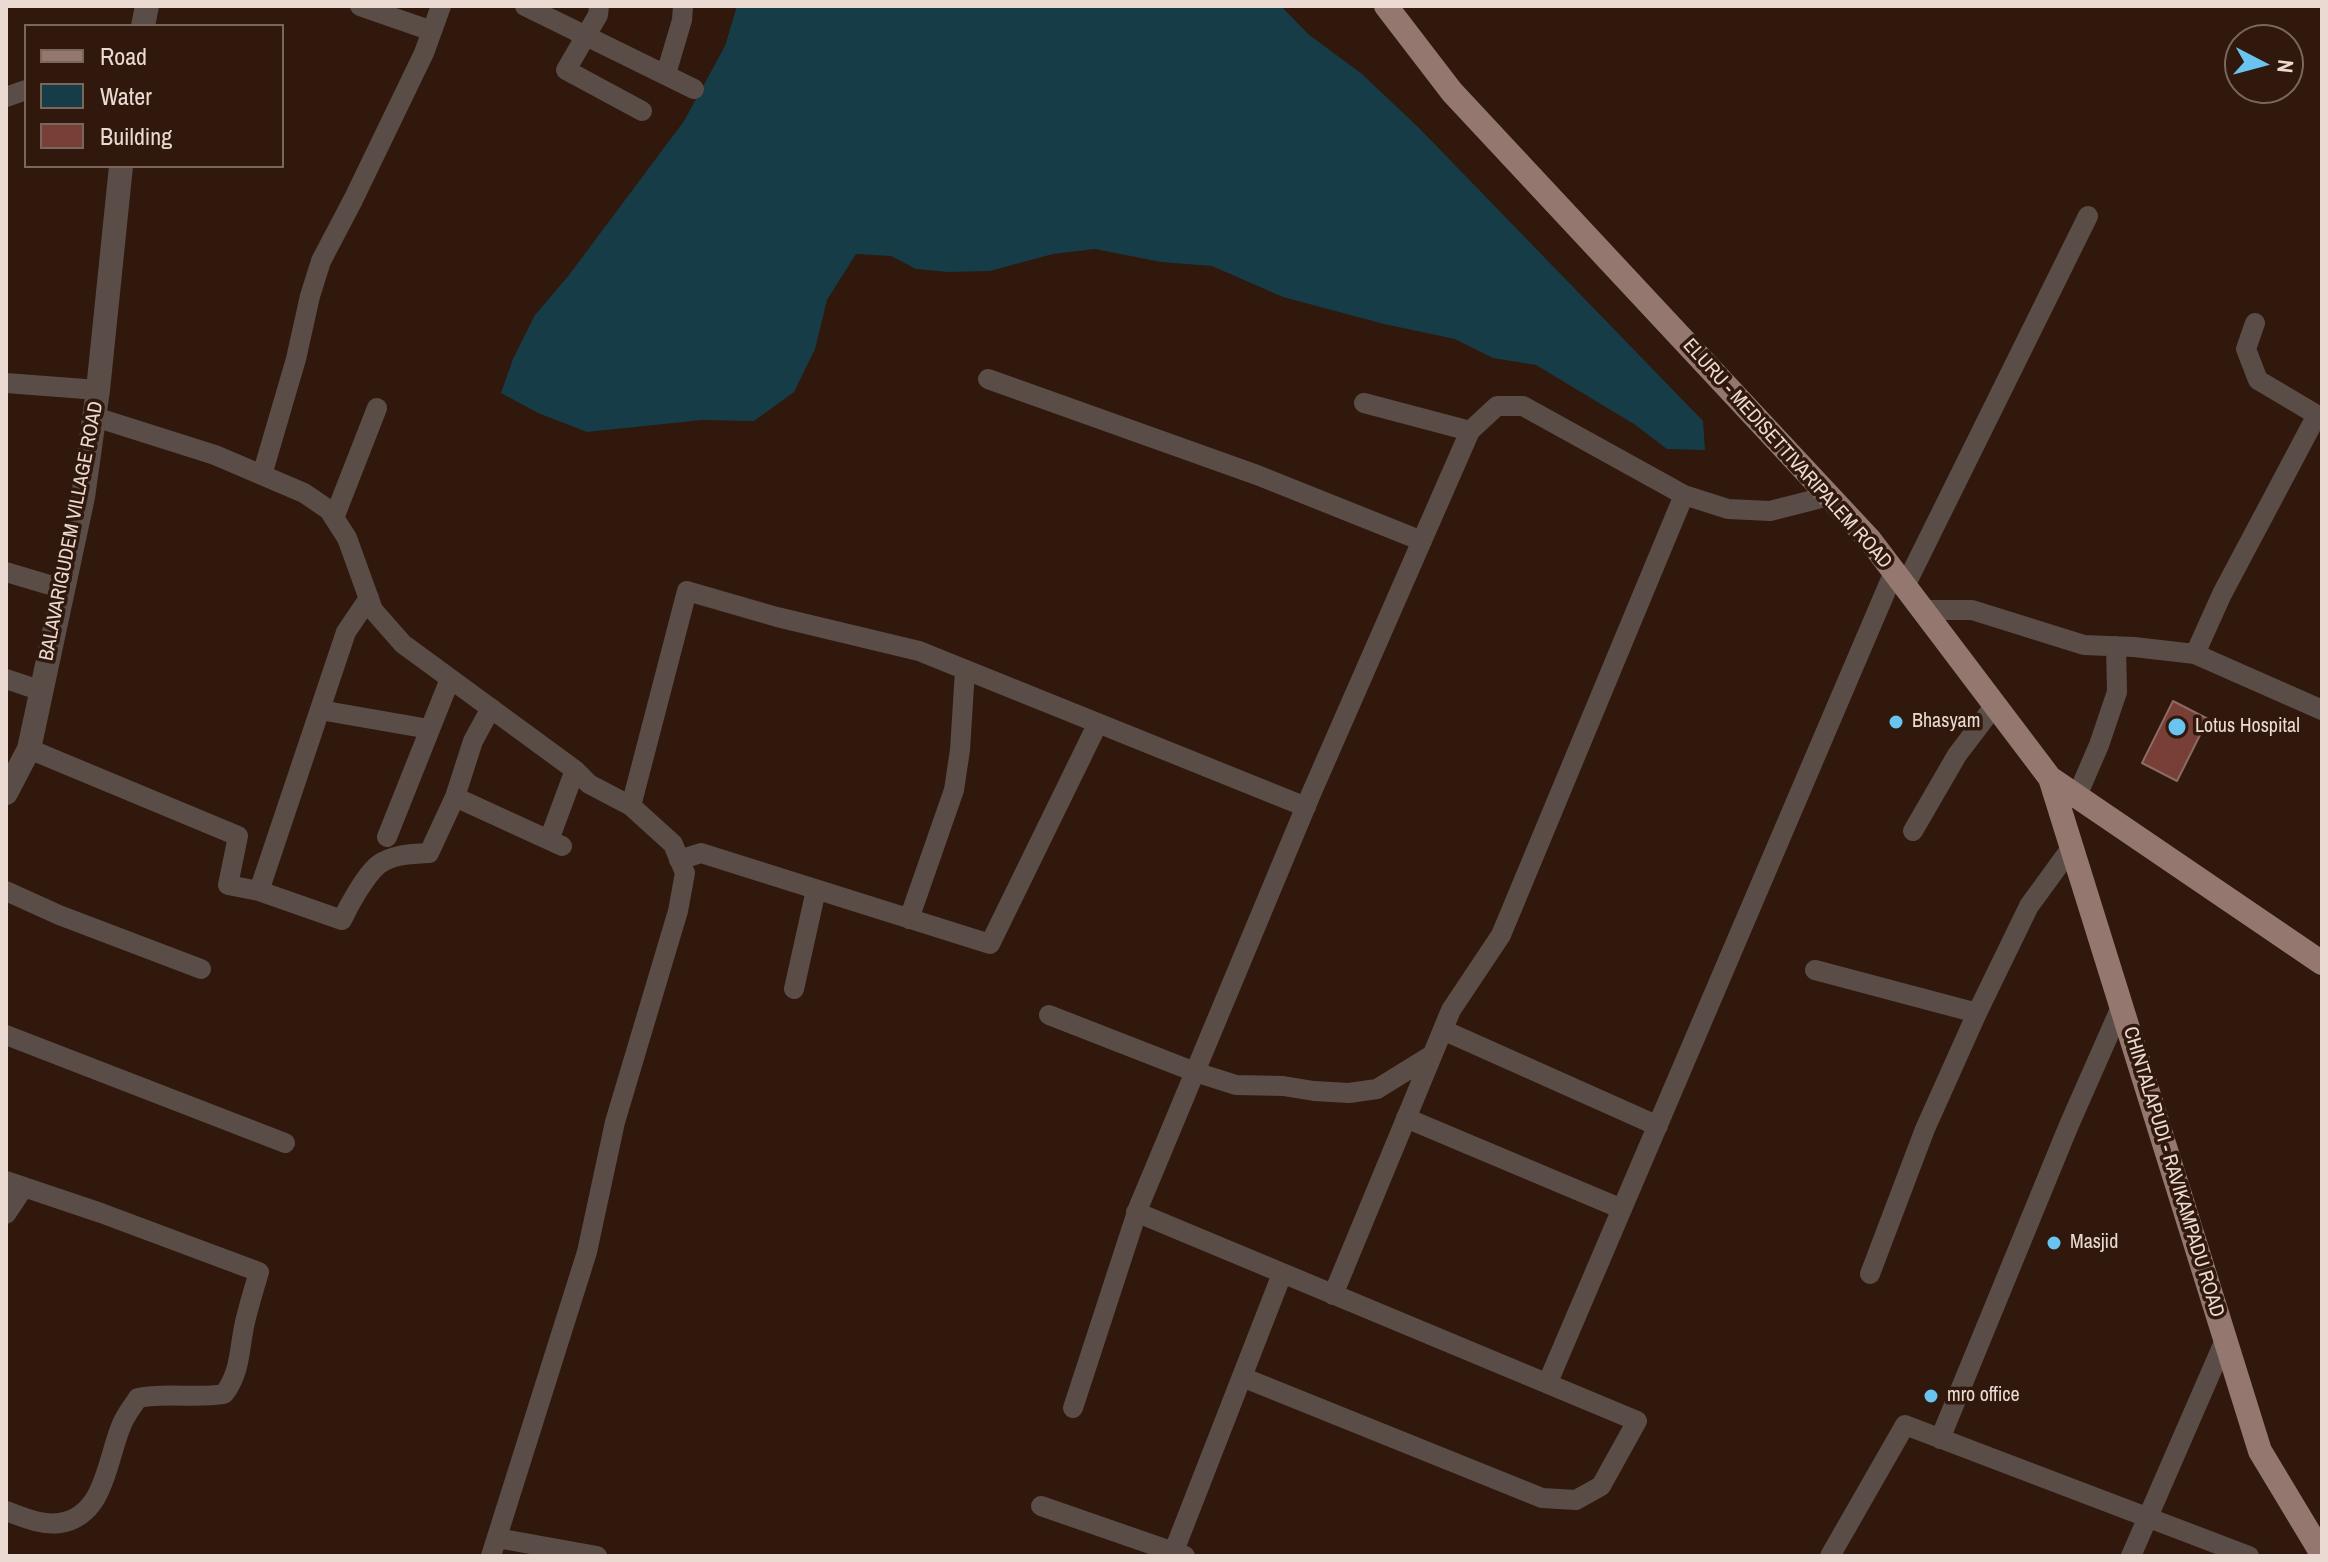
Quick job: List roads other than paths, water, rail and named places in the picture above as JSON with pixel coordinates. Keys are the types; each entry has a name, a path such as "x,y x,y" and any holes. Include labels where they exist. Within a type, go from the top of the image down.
{"main road":[{"name":"ELURU - MEDISETTIVARIPALEM ROAD","path":"1386,6 1452,92 1870,540 2050,778 2322,963"},
{"name":"CHINTALAPUDI - RAVIKAMPADU ROAD","path":"2050,778 2260,1451 2322,1554"}],"street":[{"path":"360,6 432,31"},
{"path":"262,475 321,261 412,80 441,6"},
{"path":"525,6 694,89"},
{"path":"599,6 598,15 566,70 642,111"},
{"path":"666,74 682,20 683,6"},
{"name":"BALAVARIGUDEM VILLAGE ROAD","path":"6,793 29,749 83,497 95,417 121,168"},
{"path":"1548,1382 1899,579 2088,216"},
{"path":"2195,654 2222,594 2317,415 2258,380 2246,349 2255,323"},
{"path":"988,379 1257,475 1422,541"},
{"path":"6,383 98,390"},
{"path":"1364,403 1470,431"},
{"path":"1073,1408 1136,1212 1306,807 1470,431 1497,406 1523,406 1684,495 1728,509 1770,511 1829,496"},
{"path":"334,518 377,408"},
{"path":"95,417 215,455 304,493 329,510 347,538 373,610 403,644 575,770 589,784 631,806 673,844 685,873 678,911 615,1122 587,1252 494,1547 597,1556"},
{"path":"1333,1295 1451,1010 1501,935 1684,495"},
{"path":"6,572 63,589"},
{"path":"631,806 687,591 777,617 919,651 1306,807"},
{"path":"259,891 346,632 369,598"},
{"path":"1923,610 1972,610 2084,645 2195,654 2322,710"},
{"path":"2077,796 2117,692 2116,646"},
{"path":"909,919 954,790 965,670"},
{"path":"6,679 42,691"},
{"path":"387,837 450,679"},
{"path":"1913,831 1957,755 1995,705"},
{"path":"29,749 238,836 228,885 259,891 342,920 350,903 379,865 404,854 429,853 455,797 473,741 491,708"},
{"path":"320,710 429,729"},
{"path":"679,860 701,853 990,944 1098,723"},
{"path":"455,797 555,843 575,770"},
{"path":"1870,1274 1925,1129 1977,1013 2029,906 2072,847"},
{"path":"794,989 816,890"},
{"path":"6,891 59,915 201,969"},
{"path":"1815,970 1977,1013"},
{"path":"1940,1439 2121,1007"},
{"path":"1049,1015 1236,1085 1349,1093 1377,1089 1432,1055"},
{"path":"1443,1030 1658,1126"},
{"path":"6,1035 285,1143"},
{"path":"1406,1118 1622,1209"},
{"path":"6,1214 15,1184 259,1272 234,1382 224,1394 209,1397 156,1394 138,1398 123,1421 111,1452 105,1481 90,1505 75,1518 59,1524 36,1522 6,1511"},
{"path":"1136,1212 1637,1421 1601,1486 1576,1500 1542,1498 1242,1377"},
{"path":"1041,1506 1177,1555 1282,1274"},
{"path":"2131,1556 2225,1340"},
{"path":"1830,1556 1905,1425 2249,1556"}],"water":[{"path":"737,6 1281,6 1308,34 1362,74 1419,128 1703,421 1705,450 1667,449 1634,424 1536,365 1493,358 1455,339 1283,297 1212,266 1161,262 1095,249 1053,254 990,271 948,272 916,269 891,256 856,254 827,300 815,349 794,392 754,421 702,420 587,432 538,413 501,393 513,359 535,315 569,275 684,121 725,46"}],"place":[{"name":"Bhasyam","path":"1896,722"},
{"name":"Lotus Hospital","path":"2177,727"},
{"name":"Masjid","path":"2054,1243"},
{"name":"mro office","path":"1931,1396"}]}
